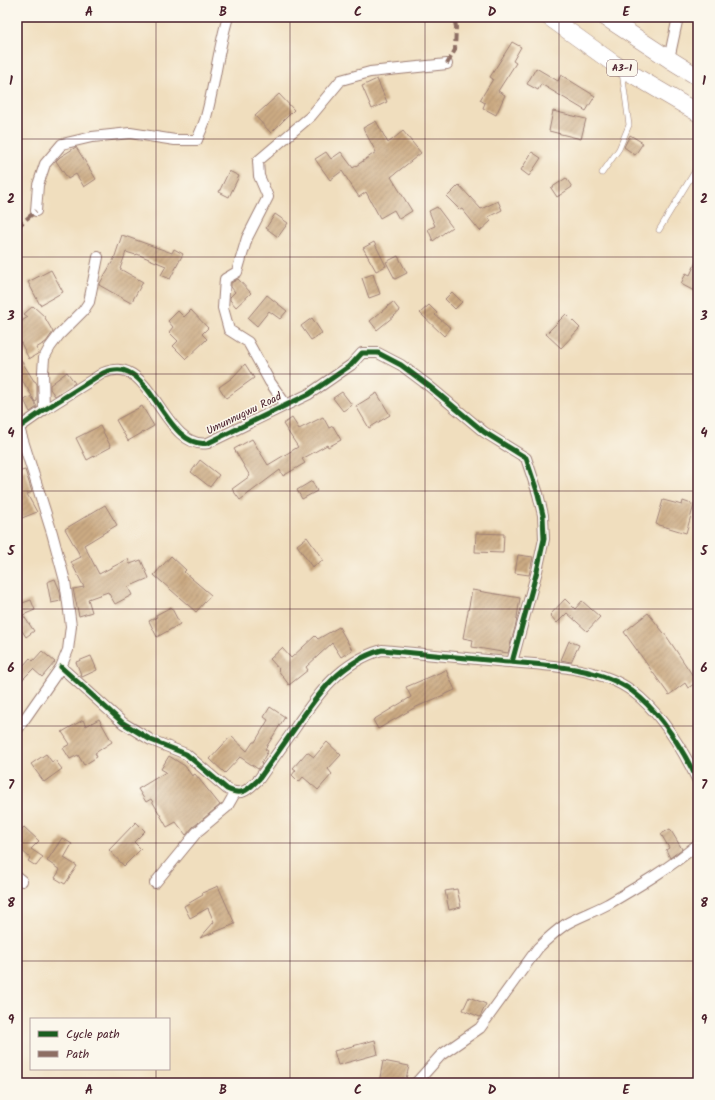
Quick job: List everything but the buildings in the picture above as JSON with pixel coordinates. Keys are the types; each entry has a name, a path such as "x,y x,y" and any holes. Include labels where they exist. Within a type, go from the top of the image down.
{"highway":[{"name":"A3-1","path":"549,17 621,68 698,114"},
{"path":"605,17 669,60 698,77"}],"street":[{"path":"36,211 38,185 45,164 62,144 92,137 130,132 176,140 197,140 206,118 228,17"},
{"path":"669,60 678,17"},
{"path":"286,405 270,382 248,342 229,330 223,308 225,279 237,272 247,238 268,197 259,176 258,161 311,116 341,80 370,72 447,64"},
{"path":"44,410 42,371 44,358 59,335 83,311 89,302 98,257"},
{"name":"Umunnugwu Road","path":"18,429 44,410 103,372 113,370 128,372 137,378 168,420 188,440 194,443 208,443 309,394 351,365 362,353 378,353 401,365 429,386 484,432 526,458 538,494 543,515 544,539 537,571 512,662"},
{"path":"17,730 61,667 68,650 71,626 65,581 52,532 30,457 18,429"},
{"path":"61,667 123,723 151,740 186,754 227,789 235,793 242,793 259,778 311,704 330,681 353,662 382,650 542,664 595,673 631,691 648,706 668,730 698,781"},
{"path":"155,882 197,832 227,807 235,793"},
{"path":"416,1083 441,1055 480,1028 538,948 547,939 567,924 609,903 643,882 686,854 698,844"}],"lane":[{"path":"602,173 619,149 629,125 621,68"},
{"path":"659,230 698,166"}],"marked path":[{"path":"447,64 455,50 456,27 454,17"},
{"path":"17,227 36,211"}],"cycle path":[{"path":"17,429 103,373 112,370 119,370 128,372 138,379 174,427 184,437 195,442 208,443 309,394 351,365 362,353 378,353 401,365 429,386 484,432 526,458 538,494 543,515 544,539 537,571 512,662"},
{"path":"61,667 123,723 151,740 186,754 227,789 237,792 245,791 259,779 312,703 331,681 354,662 367,655 382,650 549,665 585,671 618,682 642,700 670,732 698,781"}]}
